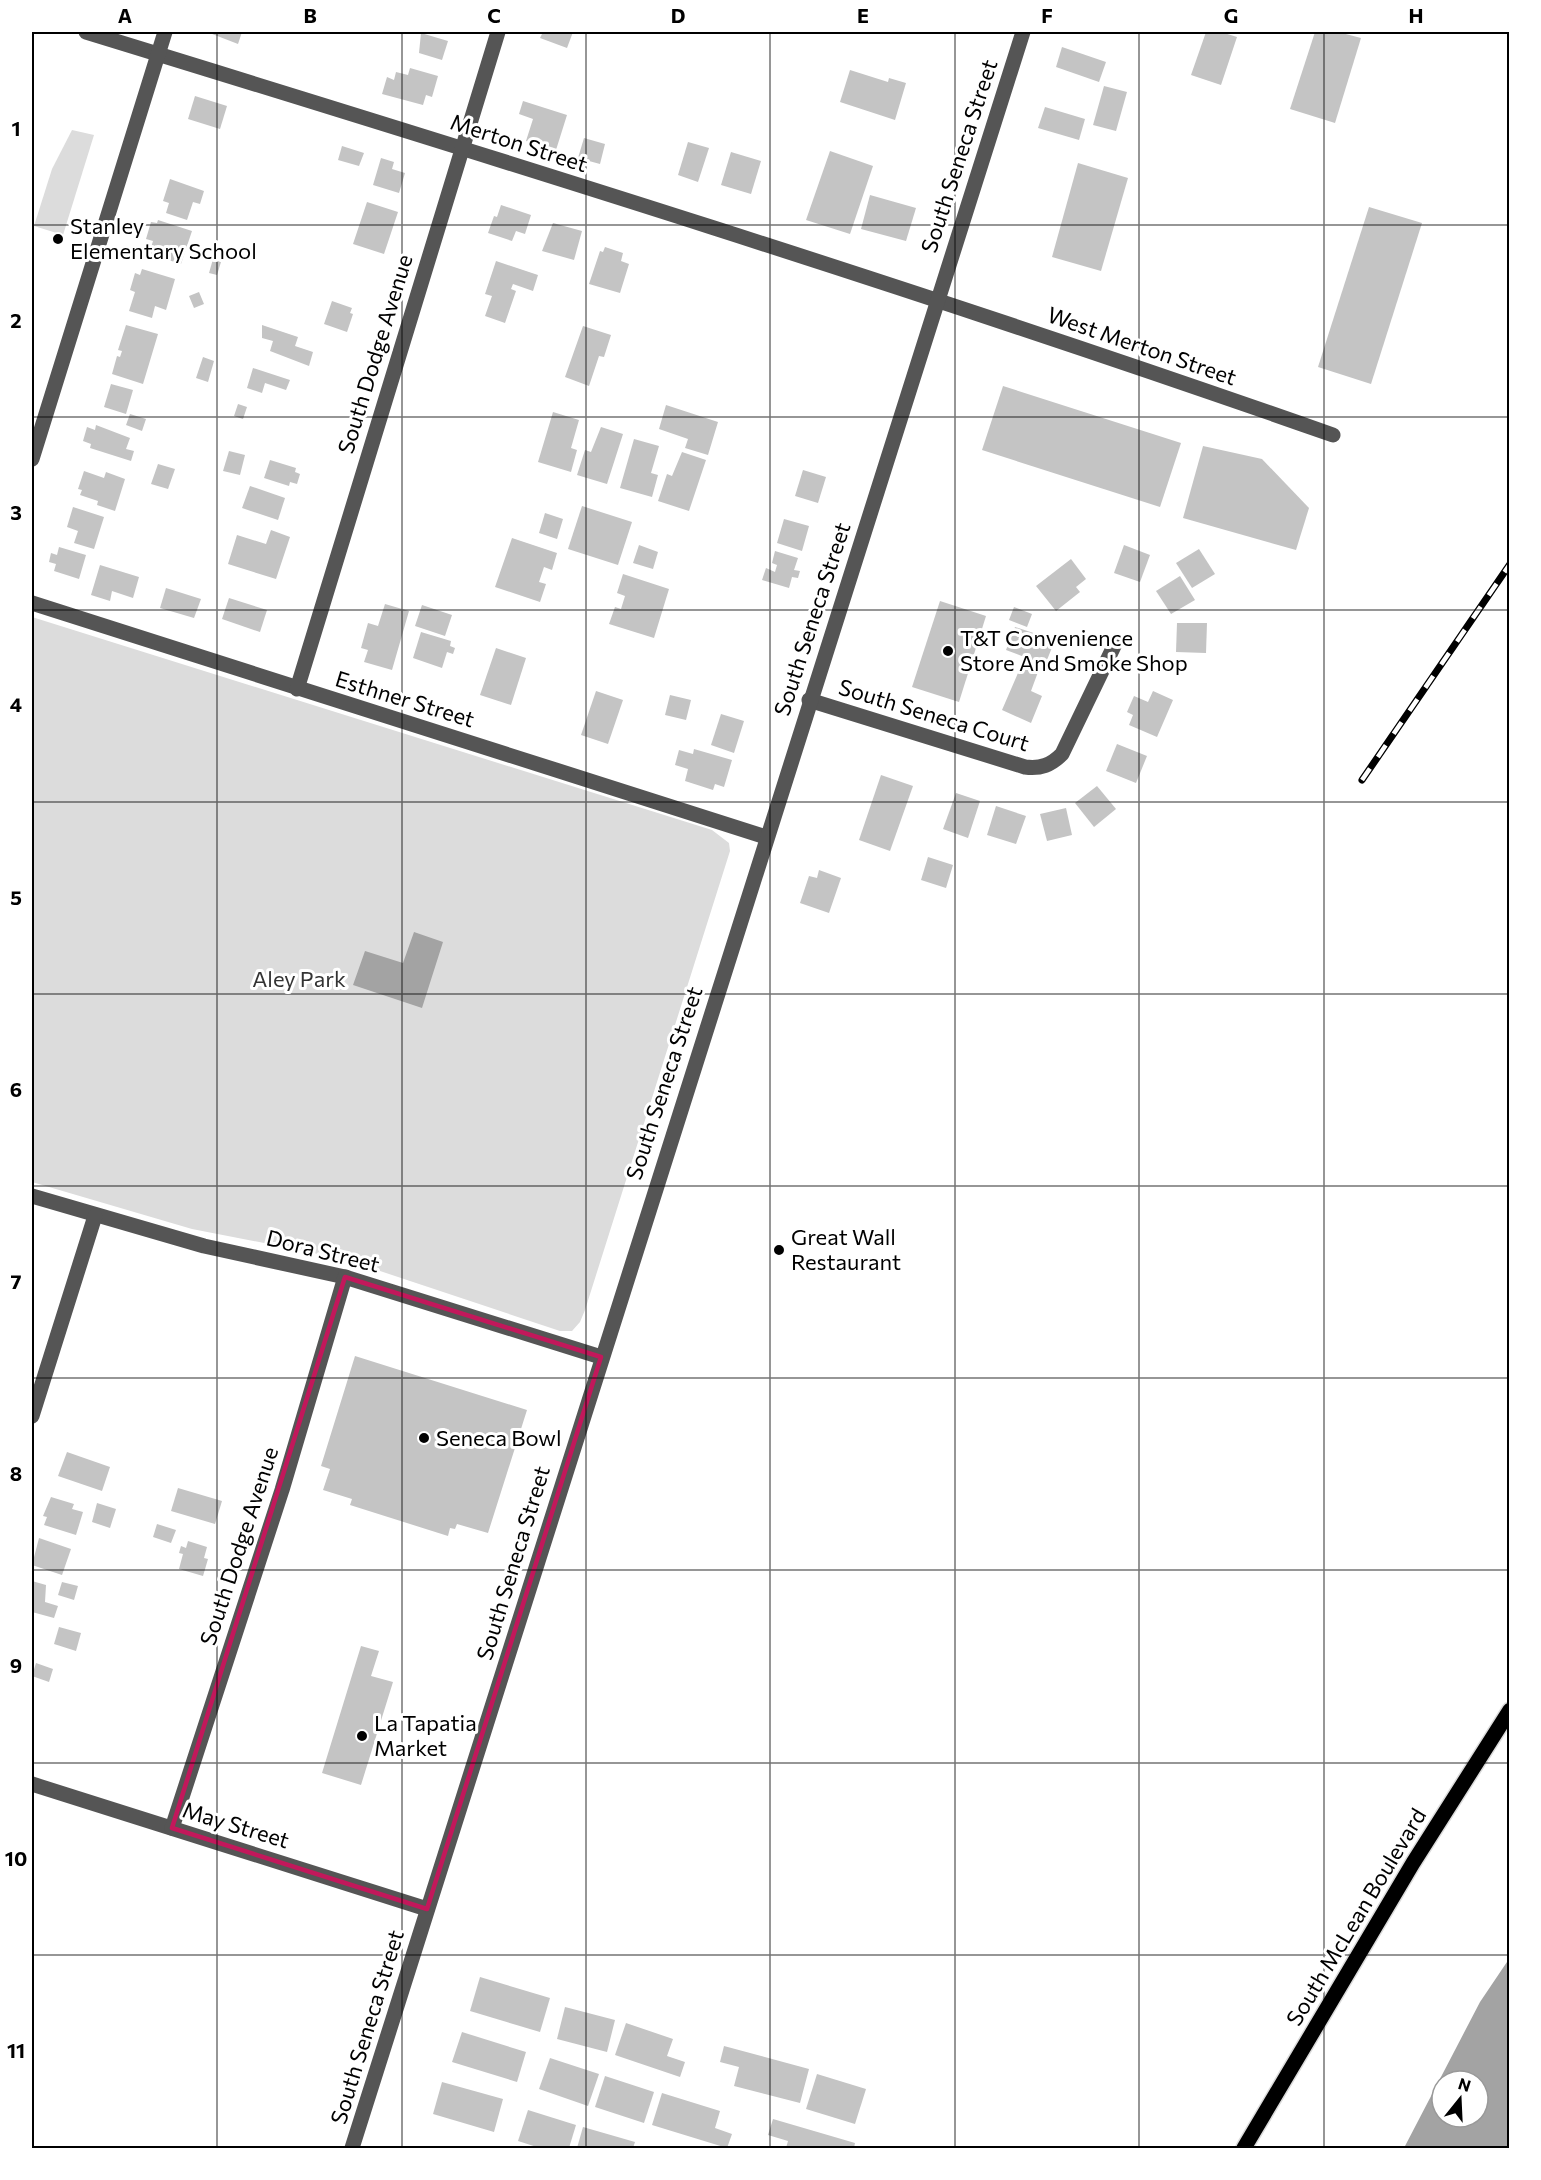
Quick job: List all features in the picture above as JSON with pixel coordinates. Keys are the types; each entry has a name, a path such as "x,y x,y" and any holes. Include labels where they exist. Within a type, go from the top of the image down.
{"main road":[{"name":"South McLean Boulevard","path":"1244,2148 1413,1863 1509,1710"}],"street":[{"name":"Merton Street","path":"86,32 461,148 936,302"},
{"path":"32,459 165,32"},
{"name":"South Dodge Avenue","path":"297,689 498,32"},
{"name":"South Seneca Street","path":"352,2148 809,700 1023,32"},
{"name":"West Merton Street","path":"936,302 1098,353 1333,435"},
{"name":"Esthner Street","path":"32,603 766,837"},
{"name":"South Seneca Court","path":"809,700 1025,767 1047,766 1062,754 1116,642"},
{"name":"Dora Street","path":"32,1196 204,1246 345,1276 601,1357"},
{"path":"32,1416 95,1216"},
{"name":"South Dodge Avenue","path":"172,1828 282,1490 345,1276"},
{"name":"May Street","path":"32,1784 427,1909"}],"highlighted area":[{"path":"345,1277 601,1357 427,1909 172,1828"}],"green space":[{"path":"72,130 94,135 63,235 34,226 52,169"},
{"name":"Aley Park","path":"32,617 712,830 729,843 730,851 585,1310 580,1322 572,1331 560,1331 365,1266 310,1252 192,1229 32,1182"}],"shaded area":[{"path":"414,932 443,942 422,1008 353,985 365,951 403,963"},
{"path":"1509,1959 1509,2148 1404,2148 1430,2098 1430,2129 1490,2129 1490,2069 1445,2069 1480,2002"}],"building":[{"path":"207,32 242,32 238,44"},
{"path":"543,32 573,32 567,48 540,38"},
{"path":"1206,32 1221,32 1237,37 1221,85 1191,75"},
{"path":"1315,32 1338,32 1361,38 1335,123 1290,109"},
{"path":"421,33 448,41 442,60 419,53"},
{"path":"1062,47 1106,62 1099,82 1056,67"},
{"path":"410,68 438,76 432,97 426,95 423,105 382,94 387,77 394,80 396,72 408,75"},
{"path":"850,70 888,82 889,78 906,83 895,120 840,102"},
{"path":"1104,86 1127,92 1116,131 1093,125"},
{"path":"195,96 227,106 220,129 188,119"},
{"path":"523,101 567,115 556,150 526,141 533,119 519,114"},
{"path":"1045,107 1085,119 1079,140 1038,128"},
{"path":"584,138 605,144 600,164 578,158"},
{"path":"688,142 709,148 698,182 678,175"},
{"path":"342,146 364,153 359,166 338,160"},
{"path":"830,151 873,166 850,234 806,220"},
{"path":"731,152 761,161 751,194 721,185"},
{"path":"381,158 394,162 392,169 405,173 399,193 373,185"},
{"path":"1078,163 1128,178 1101,271 1052,257"},
{"path":"170,179 204,191 200,204 193,202 187,220 166,213 169,203 163,201"},
{"path":"870,195 916,208 906,241 861,229"},
{"path":"367,202 398,212 384,254 353,244"},
{"path":"501,205 531,215 525,234 516,231 512,241 488,233"},
{"path":"1369,207 1422,223 1371,384 1318,367"},
{"path":"158,220 192,231 181,264 149,254 153,241 146,239 151,222 157,223"},
{"path":"553,223 582,231 574,260 542,251"},
{"path":"605,247 623,253 621,261 629,264 620,293 589,284 600,251 603,252"},
{"path":"213,259 221,262 217,275 209,273"},
{"path":"496,261 538,275 533,291 513,284 511,289 516,291 505,323 485,316 492,296 485,294"},
{"path":"142,269 175,279 166,310 155,306 152,318 129,311 135,292 130,290 135,273 140,275"},
{"path":"199,292 204,304 194,308 189,296"},
{"path":"332,301 352,308 350,313 353,314 347,332 324,324"},
{"path":"126,325 158,334 143,384 112,374 117,356 120,357 122,351 118,350"},
{"path":"262,325 298,337 295,346 313,352 309,366 270,351 273,341 262,338"},
{"path":"583,326 611,335 604,357 599,356 589,386 565,377"},
{"path":"203,357 214,361 208,382 196,378"},
{"path":"253,368 290,380 286,390 265,383 262,393 247,388"},
{"path":"111,384 133,390 126,414 104,407"},
{"path":"1003,386 1181,443 1160,507 982,450"},
{"path":"238,404 247,407 243,419 234,416"},
{"path":"666,405 718,422 708,455 685,448 688,439 659,429"},
{"path":"553,412 579,420 571,448 577,450 571,472 538,462"},
{"path":"130,414 146,419 142,431 126,425"},
{"path":"96,425 130,438 126,449 134,451 131,461 90,448 91,444 83,441 87,427 95,430"},
{"path":"601,427 623,434 607,484 577,475 585,450 591,452"},
{"path":"634,439 659,446 651,473 658,475 652,497 620,488"},
{"path":"1203,446 1262,459 1309,508 1296,550 1183,518"},
{"path":"229,451 245,455 240,475 223,471"},
{"path":"682,452 706,460 689,511 658,501 667,474 672,476"},
{"path":"270,460 296,468 295,472 300,474 297,484 290,482 289,486 264,478"},
{"path":"158,464 175,469 168,489 151,484"},
{"path":"803,470 826,477 818,503 795,496"},
{"path":"84,471 104,478 106,472 125,479 115,511 97,505 98,501 80,495 82,490 78,489"},
{"path":"250,486 285,498 278,520 242,508"},
{"path":"582,506 632,522 618,565 568,549"},
{"path":"73,507 104,517 94,549 74,543 78,531 67,527"},
{"path":"545,513 563,519 557,539 539,533"},
{"path":"784,519 809,526 802,551 777,543"},
{"path":"271,530 290,537 276,579 228,564 237,535 266,544"},
{"path":"512,538 557,553 552,570 544,567 539,582 546,584 540,602 495,587"},
{"path":"639,545 658,552 653,569 633,563"},
{"path":"1124,545 1150,555 1140,582 1114,573"},
{"path":"59,547 86,555 79,579 54,571 56,564 49,562 51,553 57,555"},
{"path":"1199,549 1215,574 1192,588 1176,563"},
{"path":"775,551 798,558 794,570 800,571 798,578 792,577 789,588 762,580 766,568 775,572 777,565 772,563"},
{"path":"1071,559 1086,579 1076,587 1080,592 1056,611 1036,586"},
{"path":"100,565 139,577 133,598 112,591 110,601 91,595"},
{"path":"623,574 669,589 654,638 609,624 615,607 621,609 625,596 617,593"},
{"path":"1180,576 1195,600 1171,614 1156,591"},
{"path":"166,588 201,599 194,618 160,608"},
{"path":"229,598 267,610 260,632 222,619"},
{"path":"940,601 986,616 959,702 912,687"},
{"path":"385,604 409,611 392,670 364,662 368,650 361,648 368,623 378,626"},
{"path":"422,605 452,615 445,636 415,626"},
{"path":"1014,607 1032,614 1027,627 1009,620"},
{"path":"1177,623 1207,623 1206,653 1176,652"},
{"path":"1015,627 1055,640 1045,665 1006,650"},
{"path":"421,632 451,641 450,646 455,648 453,654 447,652 442,668 413,658"},
{"path":"496,648 526,658 511,705 480,695"},
{"path":"1021,666 1038,672 1031,691 1042,696 1031,723 1002,710"},
{"path":"596,691 623,700 608,744 581,735"},
{"path":"1153,691 1173,700 1157,737 1129,725 1133,715 1127,712 1134,696 1148,702"},
{"path":"670,695 691,700 686,720 665,715"},
{"path":"721,714 744,721 734,753 711,745"},
{"path":"1117,744 1147,756 1136,783 1106,771"},
{"path":"694,749 732,760 724,787 715,784 713,790 685,781 688,769 675,765 679,750 693,754"},
{"path":"881,775 913,786 890,851 859,840"},
{"path":"1097,786 1116,809 1094,827 1075,803"},
{"path":"956,793 980,801 968,838 943,829"},
{"path":"996,806 1026,816 1016,844 987,835"},
{"path":"1066,808 1072,835 1047,841 1040,814"},
{"path":"928,857 953,865 946,888 921,880"},
{"path":"819,870 841,878 829,913 800,903 809,876 817,878"},
{"name":"Seneca Bowl","path":"355,1356 527,1410 488,1533 457,1524 455,1529 450,1528 448,1536 350,1505 352,1499 323,1490 330,1469 321,1466"},
{"path":"67,1452 110,1467 102,1491 58,1476"},
{"path":"178,1488 222,1501 215,1524 171,1511"},
{"path":"51,1497 74,1504 72,1509 83,1512 76,1535 44,1525 47,1517 43,1516"},
{"path":"97,1503 116,1509 110,1528 92,1522"},
{"path":"157,1524 176,1530 171,1543 153,1537"},
{"path":"39,1538 71,1549 62,1575 32,1565"},
{"path":"188,1541 207,1547 204,1558 208,1559 203,1576 179,1569 183,1554 179,1553 181,1546 186,1548"},
{"path":"32,1581 46,1585 45,1602 58,1606 54,1618 32,1612"},
{"path":"62,1582 78,1586 74,1600 58,1595"},
{"path":"59,1627 81,1633 76,1651 54,1644"},
{"path":"361,1646 379,1651 371,1676 393,1682 361,1785 322,1773"},
{"path":"36,1663 53,1669 49,1682 32,1676"},
{"path":"480,1977 550,1998 540,2032 470,2011"},
{"path":"565,2007 615,2020 607,2052 557,2039"},
{"path":"626,2023 673,2039 667,2056 685,2062 680,2077 615,2055"},
{"path":"462,2032 526,2052 517,2082 452,2062"},
{"path":"724,2046 809,2069 800,2103 734,2086 739,2067 720,2062"},
{"path":"550,2058 599,2074 588,2106 539,2089"},
{"path":"817,2074 866,2089 855,2124 806,2109"},
{"path":"605,2076 654,2092 644,2123 595,2107"},
{"path":"442,2082 503,2099 494,2132 433,2114"},
{"path":"662,2093 720,2111 715,2128 732,2134 727,2148 652,2125"},
{"path":"528,2110 576,2125 569,2148 540,2148 518,2141"},
{"path":"773,2119 855,2143 854,2148 786,2148 788,2141 768,2135"},
{"path":"583,2127 635,2142 633,2148 577,2148"}],"railway":[{"path":"1362,780 1510,564"}],"place":[{"name":"Stanley Elementary School","path":"58,239"},
{"name":"T&T Convenience Store And Smoke Shop","path":"948,651"},
{"name":"Great Wall Restaurant","path":"779,1250"},
{"name":"Seneca Bowl","path":"424,1438"},
{"name":"La Tapatia Market","path":"362,1736"}]}
